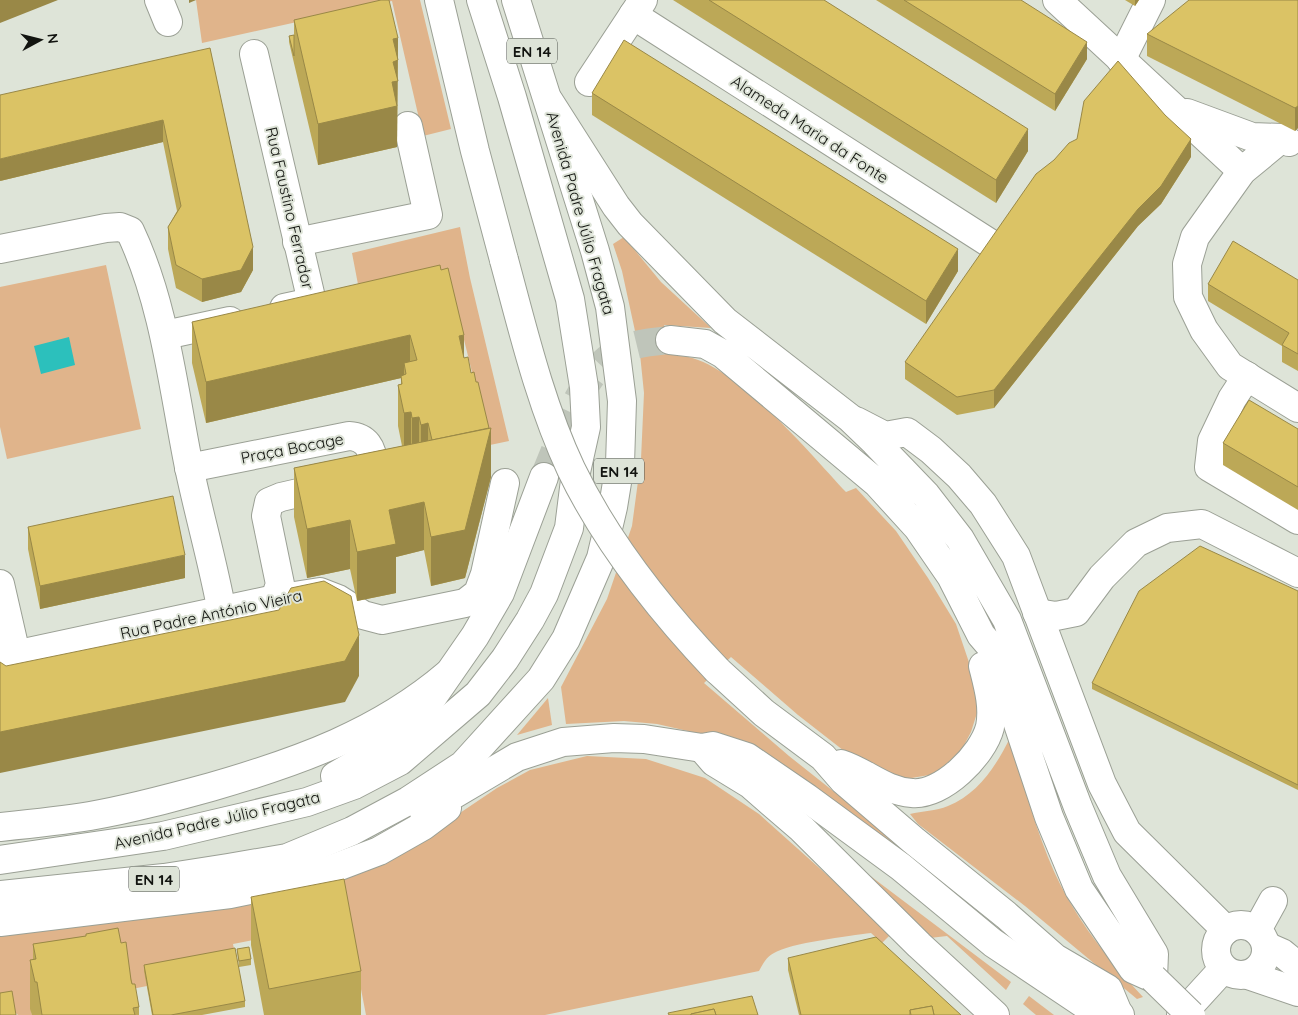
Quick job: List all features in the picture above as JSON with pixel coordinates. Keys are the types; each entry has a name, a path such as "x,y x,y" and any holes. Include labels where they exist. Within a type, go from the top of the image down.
{"main road":[{"path":"439,0 475,152 532,363 552,424 571,469 619,551 662,608 718,670 764,713 823,757 843,780 1055,958 1108,989 1119,1014"},
{"name":"Avenida Padre Júlio Fragata","path":"0,860 73,851 163,836 307,802 354,785 400,761 478,694 505,660 530,620 544,594 569,528 576,472 586,427 580,350 570,299 557,252 481,0"},
{"name":"Avenida Padre Júlio Fragata","path":"0,895 164,878 287,858 352,832 408,801 463,765 541,679 566,639 601,558 620,464 622,401 610,307 595,251 516,0"},
{"path":"1057,0 1242,170"},
{"path":"1121,60 1151,0"},
{"name":"Alameda Maria da Fonte","path":"589,82 638,8 988,242"},
{"name":"Rua Faustino Ferrador","path":"164,335 312,302 254,54"},
{"path":"549,101 616,206 630,224 725,321 765,355 850,418 926,495 960,539 1007,620 1078,807 1107,876 1154,954 1153,978"},
{"path":"1174,108 1252,137 1290,142"},
{"path":"297,242 428,215 408,126"},
{"path":"1290,142 1242,170 1195,237 1187,264 1188,297 1204,330 1230,366 1298,408"},
{"path":"0,249 106,228 120,227 130,231 139,249 164,335 189,468 222,612"},
{"path":"670,340 705,344 723,354 877,483 918,528 937,554 981,635 993,649 1049,816 1079,888 1133,969 1153,978 1190,1015"},
{"path":"1247,376 1232,399 1212,440 1209,467 1298,520"},
{"path":"850,418 885,436 907,432 931,450 959,476 983,504 1016,556 1102,784 1127,832 1226,930"},
{"name":"Praça Bocage","path":"189,468 349,436 365,441 370,449 373,465 364,477 281,496 269,502 266,516 280,584 275,599"},
{"path":"307,802 326,781 408,734 475,636 500,593 544,478"},
{"name":"Rua Padre António Vieira","path":"8,656 222,612 275,599 320,592 338,599 363,615 382,620 465,603 478,592 485,574 505,483"},
{"path":"1037,613 1056,616 1076,612 1102,577 1136,542 1167,528 1202,524 1298,573"},
{"path":"0,584 8,656"},
{"path":"823,757 849,766 890,790 914,794 938,787 960,772 976,753 989,728 990,692 980,654 981,635"},
{"path":"0,827 89,816 138,807 240,779 309,756 350,737 404,708 448,674"},
{"path":"352,832 391,831 517,757 563,742 586,739 644,739 702,748 713,746 747,757 807,798 901,867 993,943 1090,1008 1119,1014"},
{"path":"702,748 714,762 750,784 802,829 919,945 995,1015"},
{"path":"0,922 230,894 308,878 379,851 416,830 517,757"},
{"path":"1181,1015 1236,972 1256,971 1263,964 1266,955 1262,938 1273,901"},
{"path":"1298,966 1282,952 1241,925 1226,930 1216,944 1216,953 1236,972 1298,992"}],"shaded area":[{"path":"196,0 420,0 451,129 423,136 392,1 202,43"},
{"path":"460,227 470,278 509,441 490,445 450,283 361,300 352,253"},
{"path":"624,237 661,282 711,328 664,325 678,356 698,360 721,372 744,389 791,432 846,492 856,488 896,531 956,624 976,683 977,713 971,732 961,751 935,774 900,780 848,754 798,715 731,657 704,683 789,756 944,879 941,887 701,734 657,724 624,721 566,724 561,687 607,599 632,526 641,459 644,393 640,354 622,271 613,244"},
{"path":"106,265 141,429 7,459 0,427 0,287"},
{"path":"548,698 552,725 517,735"},
{"path":"1010,738 1045,851 1061,886 1078,916 1098,945 1143,997 1137,999 1025,906 918,824 910,814 943,808 959,801 985,778 999,759"},
{"path":"587,756 646,759 705,778 759,814 892,933 882,943 871,933 793,946 771,955 759,971 545,1015 366,1015 348,922 233,944 235,954 147,986 31,1009 32,1015 18,1015 0,999 0,934 218,908 451,819 497,788 530,770"},
{"path":"812,832 1011,982 1006,990 947,936 921,939"},
{"path":"1029,996 1054,1015 1036,1015 1023,1004"}],"water":[{"path":"69,337 75,365 41,374 34,346"}],"building":[{"path":"381,0 389,0 398,38 393,39 398,60 393,62 398,81 392,82 397,106 318,124 294,20"},
{"path":"709,0 824,0 1028,129 996,180"},
{"path":"904,0 1021,0 1087,42 1055,94"},
{"path":"1189,0 1298,0 1298,106 1295,108 1147,34"},
{"path":"294,35 294,56 289,36"},
{"path":"624,40 958,249 926,301 592,93"},
{"path":"210,48 253,247 241,270 202,279 176,265 168,227 181,206 163,120 0,159 0,95"},
{"path":"1118,61 1165,115 1191,139 1161,186 1138,209 994,390 957,397 905,362 1036,174 1054,160 1069,143 1077,139 1084,101"},
{"path":"1233,241 1298,280 1298,354 1282,345 1289,333 1208,284"},
{"path":"440,265 441,270 448,268 464,335 459,336 464,358 468,357 471,373 474,372 476,382 478,382 489,428 432,440 428,423 421,425 419,417 412,418 411,412 404,413 398,385 402,384 401,376 406,374 404,363 417,360 410,335 206,382 192,322"},
{"path":"1249,400 1298,429 1298,487 1223,443"},
{"path":"491,428 465,530 431,537 424,502 389,510 396,544 357,552 350,520 307,529 294,468"},
{"path":"173,496 185,555 40,586 28,527"},
{"path":"1200,546 1298,591 1298,785 1092,683 1139,591"},
{"path":"324,581 351,596 359,635 345,661 0,732 0,662 6,666 279,610 291,588"},
{"path":"344,879 361,971 269,989 251,897"},
{"path":"118,928 121,943 126,942 131,980 132,984 135,984 139,1007 133,1008 135,1015 42,1015 37,982 35,982 30,960 36,959 33,944 86,936 86,934"},
{"path":"876,937 961,1015 934,1015 932,1006 910,1010 910,1015 801,1015 788,958"},
{"path":"249,947 251,959 239,961 237,949"},
{"path":"235,948 245,1001 171,1015 153,1015 144,965"},
{"path":"12,991 16,1015 0,1015 0,993"},
{"path":"752,996 758,1015 716,1015 714,1009 691,1015 669,1015 668,1013"},
{"path":"932,1006 934,1015 911,1015 910,1010"},
{"path":"714,1009 716,1015 691,1015 691,1014"}],"tunnel":[{"path":"544,477 573,408 582,391 604,362 617,352 630,347 643,343 670,340"}]}
